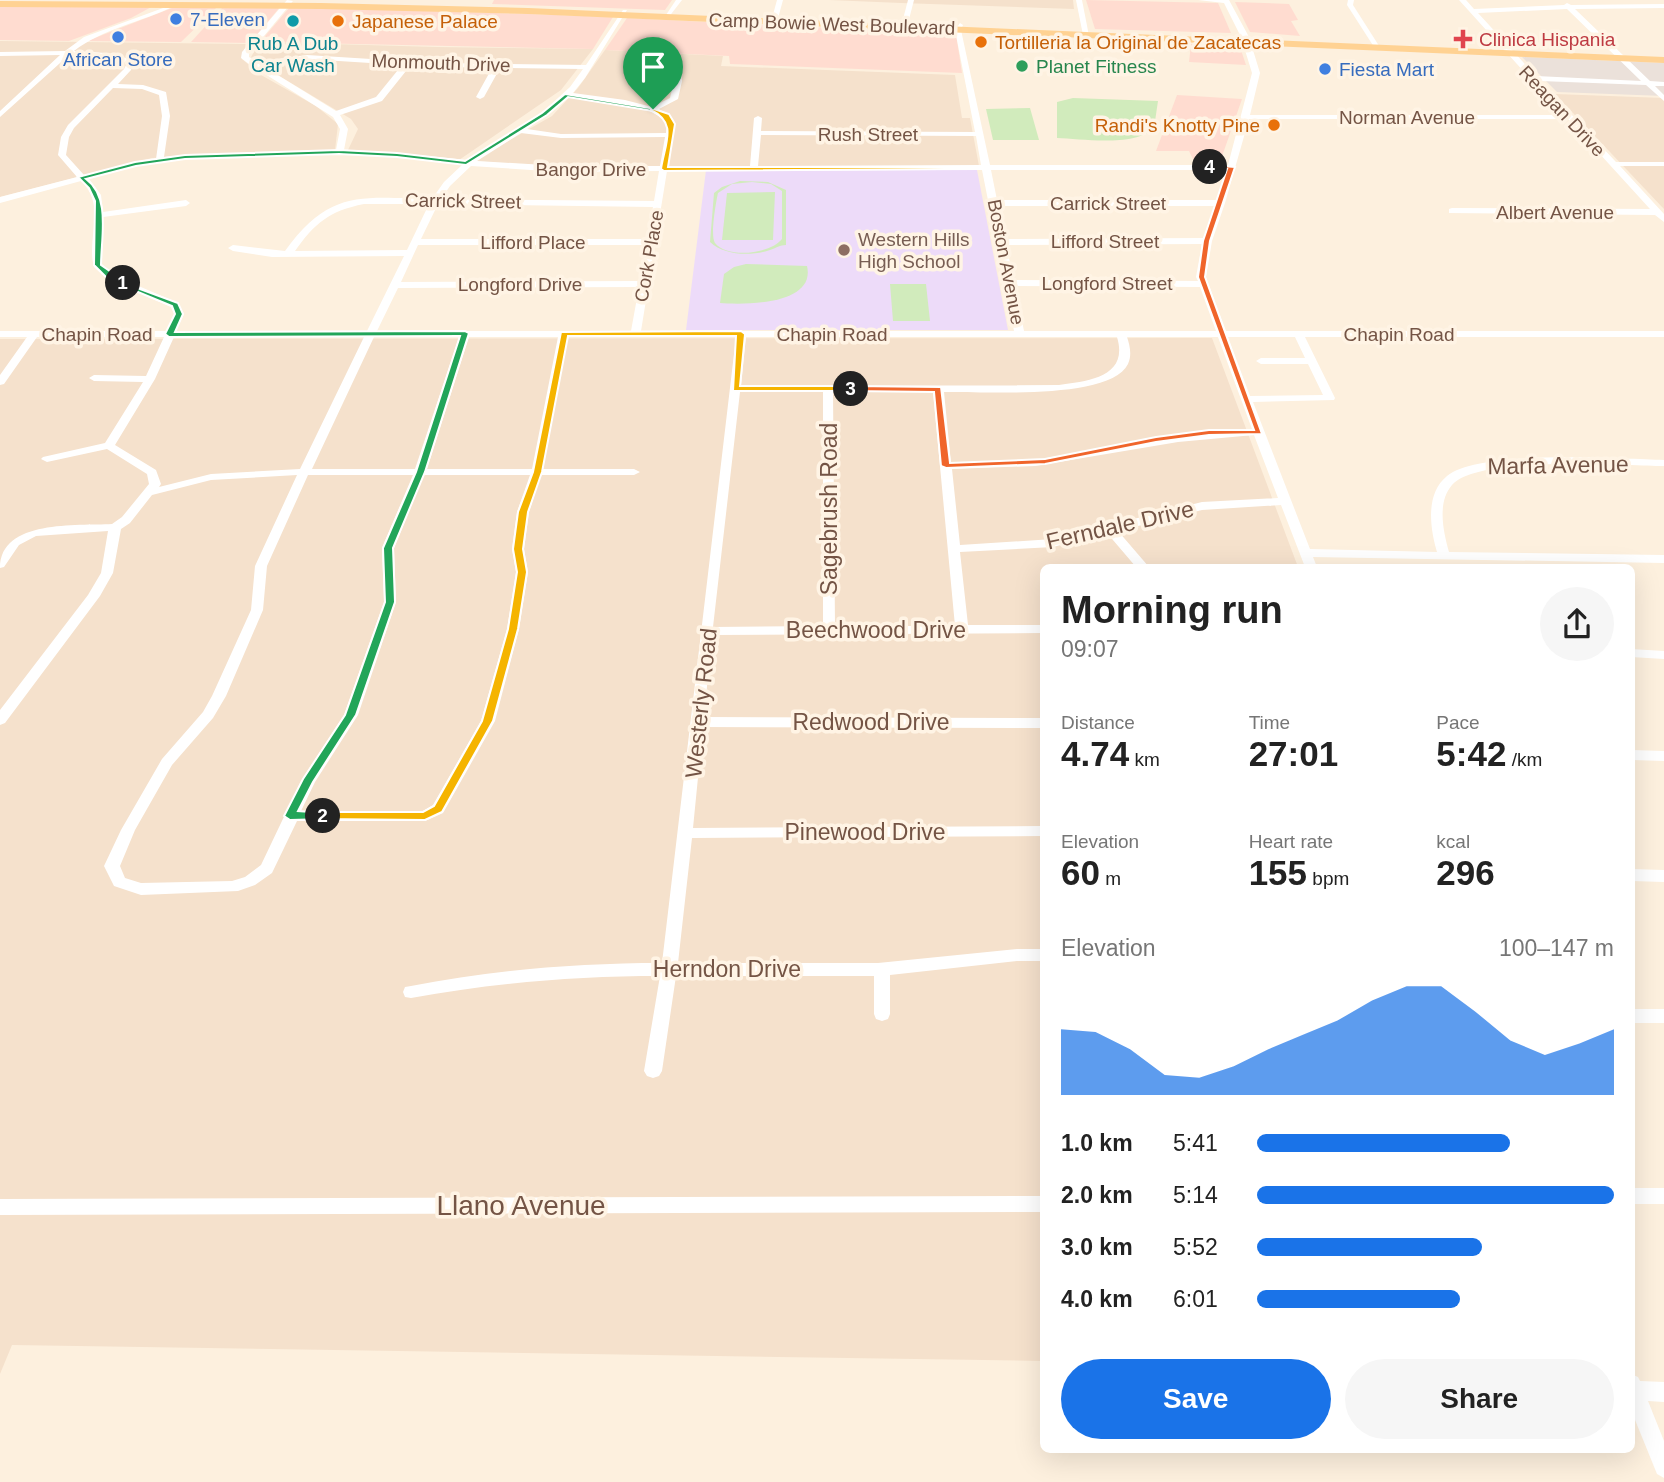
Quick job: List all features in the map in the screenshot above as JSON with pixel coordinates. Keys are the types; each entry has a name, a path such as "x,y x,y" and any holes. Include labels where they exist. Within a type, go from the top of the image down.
{"main road":[{"name":"Camp Bowie West Boulevard","path":"31,0 507,6 774,20 1664,57"},
{"name":"Camp Bowie West Boulevard","path":"1,2 168,2"},
{"name":"Camp Bowie West Boulevard","path":"288,4 623,13"},
{"path":"468,9 507,6"}],"street":[{"path":"667,15 679,0"},
{"path":"774,20 780,0"},
{"path":"904,25 911,0"},
{"path":"1079,0 1087,33"},
{"path":"1201,0 1226,1 1245,40 1256,74 1221,203 1207,241 1201,277 1310,564"},
{"path":"1351,0 1350,5 1378,45"},
{"name":"Reagan Drive","path":"1462,0 1506,51 1661,216"},
{"path":"1562,0 1664,99"},
{"path":"124,24 168,2"},
{"path":"0,115 86,38 147,17 168,2"},
{"path":"1473,11 1663,3"},
{"path":"288,4 245,54 245,58 252,65 335,114 345,130 339,152"},
{"path":"465,333 420,472 388,548 390,602 351,715 307,781 267,869 250,881 233,887 141,889 119,882 112,866 128,830 167,762 208,715 219,696 257,610 261,566 369,333 435,201 444,186 466,163 519,130 567,95 623,13"},
{"name":"Boston Avenue","path":"959,27 1020,334"},
{"path":"0,54 107,55 128,60 131,65 71,127 65,137 62,155 81,179 95,191 99,201 97,265 110,277 175,305 179,314 150,379 109,445 47,459"},
{"name":"Monmouth Drive","path":"252,65 307,57 407,64 588,67"},
{"path":"335,114 379,99 407,64"},
{"path":"480,97 497,66"},
{"path":"653,109 674,99 678,81 677,66"},
{"path":"1532,78 1664,84"},
{"path":"112,86 143,86 163,94 166,116 160,159"},
{"path":"519,130 561,136 670,135 670,119 653,109 567,95"},
{"name":"Norman Avenue","path":"1246,117 1569,117"},
{"name":"Rush Street","path":"754,168 758,125 979,134"},
{"name":"Cork Place","path":"636,333 670,135"},
{"name":"Bangor Drive","path":"0,200 160,159 339,152 397,155 531,169 1231,167"},
{"path":"1612,164 1664,164"},
{"name":"Carrick Street","path":"288,254 309,224 332,210 374,200 658,204"},
{"path":"98,215 187,203"},
{"name":"Carrick Street","path":"995,203 1221,203"},
{"name":"Albert Avenue","path":"1452,211 1661,216"},
{"name":"Lifford Street","path":"1002,242 1207,241"},
{"name":"Lifford Place","path":"415,242 652,242"},
{"path":"233,248 259,253 288,254 410,253"},
{"name":"Longford Street","path":"1010,283 1203,284"},
{"name":"Longford Drive","path":"395,285 644,284"},
{"name":"Chapin Road","path":"0,334 1664,334"},
{"path":"0,382 34,334"},
{"path":"290,816 425,816 438,809 488,721 513,629 522,572 518,549 523,512 537,472 564,334"},
{"name":"Westerly Road","path":"653,1071 671,968 741,334"},
{"path":"736,389 1059,388 1111,375 1124,364 1126,351 1121,334"},
{"path":"1246,400 1330,398 1299,334"},
{"path":"1261,360 1312,360"},
{"path":"94,378 150,379"},
{"name":"Sagebrush Road","path":"828,389 829,630"},
{"path":"938,389 962,630"},
{"path":"946,466 1045,462 1156,439 1209,433 1259,432"},
{"path":"0,564 15,542 34,533 115,527 151,492 155,484 152,472 130,457 116,452 109,445"},
{"name":"Marfa Avenue","path":"1444,555 1437,533 1437,514 1444,488 1461,472 1471,468 1515,463 1664,463"},
{"path":"151,492 227,474 305,471 634,472"},
{"name":"Ferndale Drive","path":"954,549 1052,543 1202,506 1285,501"},
{"path":"1,718 94,596 107,573 115,527"},
{"path":"1109,528 1140,564"},
{"path":"1306,553 1664,559"},
{"name":"Beechwood Drive","path":"708,631 1040,629"},
{"path":"1635,653 1664,655"},
{"name":"Redwood Drive","path":"698,722 1040,723"},
{"path":"1635,755 1664,756"},
{"name":"Pinewood Drive","path":"687,833 1040,831"},
{"path":"1635,875 1664,876"},
{"name":"Herndon Drive","path":"411,992 480,978 561,970 882,969 977,958 1040,955"},
{"path":"882,969 883,1014"},
{"path":"1635,1016 1664,1016"},
{"path":"1635,1196 1664,1196"},
{"name":"Llano Avenue","path":"0,1207 1040,1205"},
{"path":"1635,1388 1664,1392"},
{"path":"1635,1395 1664,1467"}],"shaded area":[{"path":"494,0 672,0 665,10 492,4"},
{"path":"829,0 1073,0 1074,9 901,3"},
{"path":"1086,0 1218,3 1231,33 1095,29"},
{"path":"1235,2 1289,4 1298,20 1291,21 1300,36 1250,32"},
{"path":"0,5 155,5 131,18 69,41 0,40"},
{"path":"223,7 280,7 250,43 191,42"},
{"path":"172,8 216,8 181,42 87,41"},
{"path":"289,8 613,17 593,49 260,42"},
{"path":"627,18 956,34 962,73 730,64 729,56 605,50"},
{"path":"0,41 246,44 242,59 261,75 316,106 338,124 335,150 152,158 0,197"},
{"path":"260,42 593,49 561,90 459,160 348,150 358,129 351,119 256,62 251,57"},
{"path":"1191,44 1240,47 1246,65 1189,62"},
{"path":"605,50 723,56 721,66 955,75 962,118 970,118 979,166 548,166 473,161 552,116 578,88"},
{"path":"1522,57 1664,63 1664,96 1557,92"},
{"path":"1555,94 1664,98 1664,209"},
{"path":"1177,95 1242,99 1219,165 1196,165 1189,151 1156,151"},
{"name":"Western Hills High School","path":"706,170 977,170 1008,330 686,330"},
{"path":"1212,338 1297,564 1040,564 1040,1361 12,1345 0,1374 0,339"}],"green space":[{"path":"1073,98 1158,101 1154,128 1146,134 1122,140 1057,138 1057,102"},
{"path":"1030,108 1039,140 993,140 986,109"},
{"path":"740,181 768,182 786,190 786,245 747,254 739,253 731,252 723,250 710,242 714,193 722,187","holes":["732,184 771,184 782,191 782,239 768,248 749,253 729,251 715,243 713,226 718,193"]},
{"path":"775,192 773,240 722,240 727,193"},
{"path":"746,264 807,266 807,279 801,289 776,300 745,304 720,303 724,274 734,267"},
{"path":"890,284 926,284 930,321 893,321"}],"place":[{"name":"7-Eleven","path":"176,19"},
{"name":"Rub A Dub Car Wash","path":"293,21"},
{"name":"Japanese Palace","path":"338,21"},
{"name":"African Store","path":"118,37"},
{"name":"Clinica Hispania","path":"1463,39"},
{"name":"Tortilleria la Original de Zacatecas","path":"981,42"},
{"name":"Planet Fitness","path":"1022,66"},
{"name":"Fiesta Mart","path":"1325,69"},
{"name":"Randi's Knotty Pine","path":"1274,125"},
{"name":"Western Hills High School","path":"844,250"}],"route":[{"path":"567,95 653,109 664,113 671,124 664,169 1231,167 1207,241 1201,277 1259,432 1209,433 1156,439 1045,462 946,466 938,389 736,389 741,334 564,334 537,472 523,512 518,549 522,572 513,629 488,721 457,778 438,809 425,816 290,816 307,781 351,715 390,602 388,548 420,472 465,333 169,334 179,314 175,305 110,277 97,265 99,201 92,187 81,179 135,164 185,157 339,152 466,163 544,114 567,95"}]}
